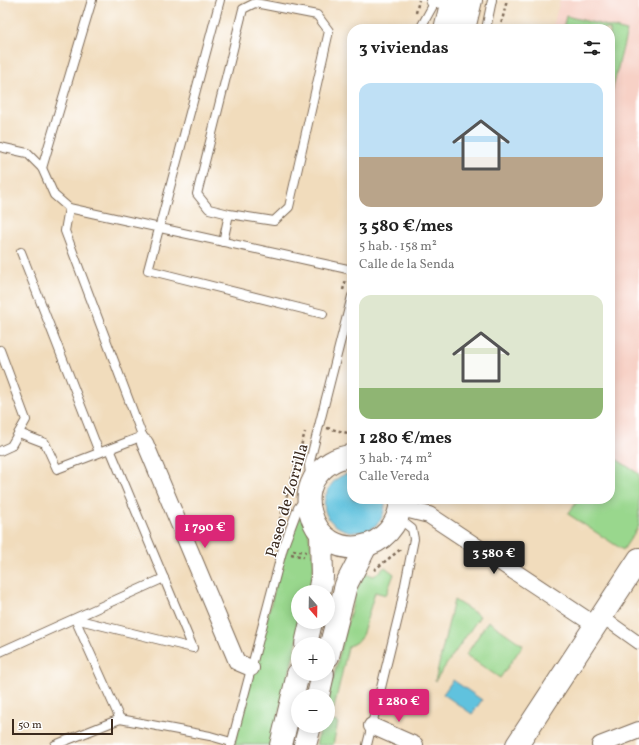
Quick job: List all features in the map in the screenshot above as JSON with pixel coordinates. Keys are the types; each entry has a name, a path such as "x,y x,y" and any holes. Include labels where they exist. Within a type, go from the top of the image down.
{"main road":[{"path":"446,24 452,0"},
{"path":"468,24 485,2"},
{"name":"Paseo de Zorrilla","path":"347,452 323,468 310,490 309,507 313,522 322,534 331,541 342,546 366,546 380,540 392,529 400,508"},
{"path":"320,585 322,577 322,534"},
{"path":"333,637 346,585 366,546"},
{"path":"517,745 639,559"},
{"path":"281,745 296,681"},
{"path":"305,745 308,733"}],"street":[{"path":"144,440 237,662 251,668"},
{"path":"400,508 429,515 598,620 639,643"},
{"path":"372,726 415,745"},
{"path":"600,745 639,730"}],"lane":[{"path":"42,168 92,0"},
{"path":"220,0 148,270 323,314"},
{"path":"423,24 436,0"},
{"path":"484,24 485,2"},
{"path":"255,3 317,15 329,31 289,207 274,221 229,214 209,209 197,194 242,10 255,3"},
{"path":"0,147 27,153 42,168 54,194 69,208 347,268"},
{"path":"19,433 45,443 57,469 100,452 144,440 65,231 69,208"},
{"path":"223,242 229,214"},
{"path":"21,252 100,452"},
{"path":"55,745 120,719 210,736 231,744 283,548 298,508 310,490 309,465 347,316"},
{"path":"0,350 26,420 11,446 0,451"},
{"path":"75,619 193,648 110,449"},
{"path":"367,745 400,610 414,539 412,529 400,508"},
{"path":"0,652 164,578"},
{"path":"75,619 120,719"}],"path":[{"path":"501,24 507,0"},
{"path":"341,297 347,278"},
{"name":"Paseo de Zorrilla","path":"274,538 305,431"},
{"path":"367,569 374,570 407,544"},
{"path":"289,549 307,552"},
{"path":"287,553 307,558"}],"shaded area":[{"path":"560,0 639,0 639,474 615,458 615,24 553,24"}],"green space":[{"path":"566,16 599,24 564,24"},
{"path":"615,28 627,31 615,80"},
{"path":"615,458 639,474 639,526 623,550 568,514 575,504 615,504"},
{"path":"302,510 307,525 314,564 311,585 291,585 291,629 300,629 298,637 291,637 291,666 271,745 234,745 282,561"},
{"path":"385,567 394,574 386,595 375,592 361,639 348,647 335,704 335,689 330,689 332,681 335,681 335,671 356,591 365,573 374,576"},
{"path":"454,600 480,616 435,681"},
{"path":"488,621 523,645 500,678 466,655"},
{"path":"335,722 338,722 333,745 316,745 319,733 335,733"}],"water":[{"path":"347,474 347,504 384,504 383,516 374,527 362,531 349,531 337,526 328,518 324,505 328,490 332,483 341,476"},
{"path":"453,680 482,700 472,714 443,694"}]}
